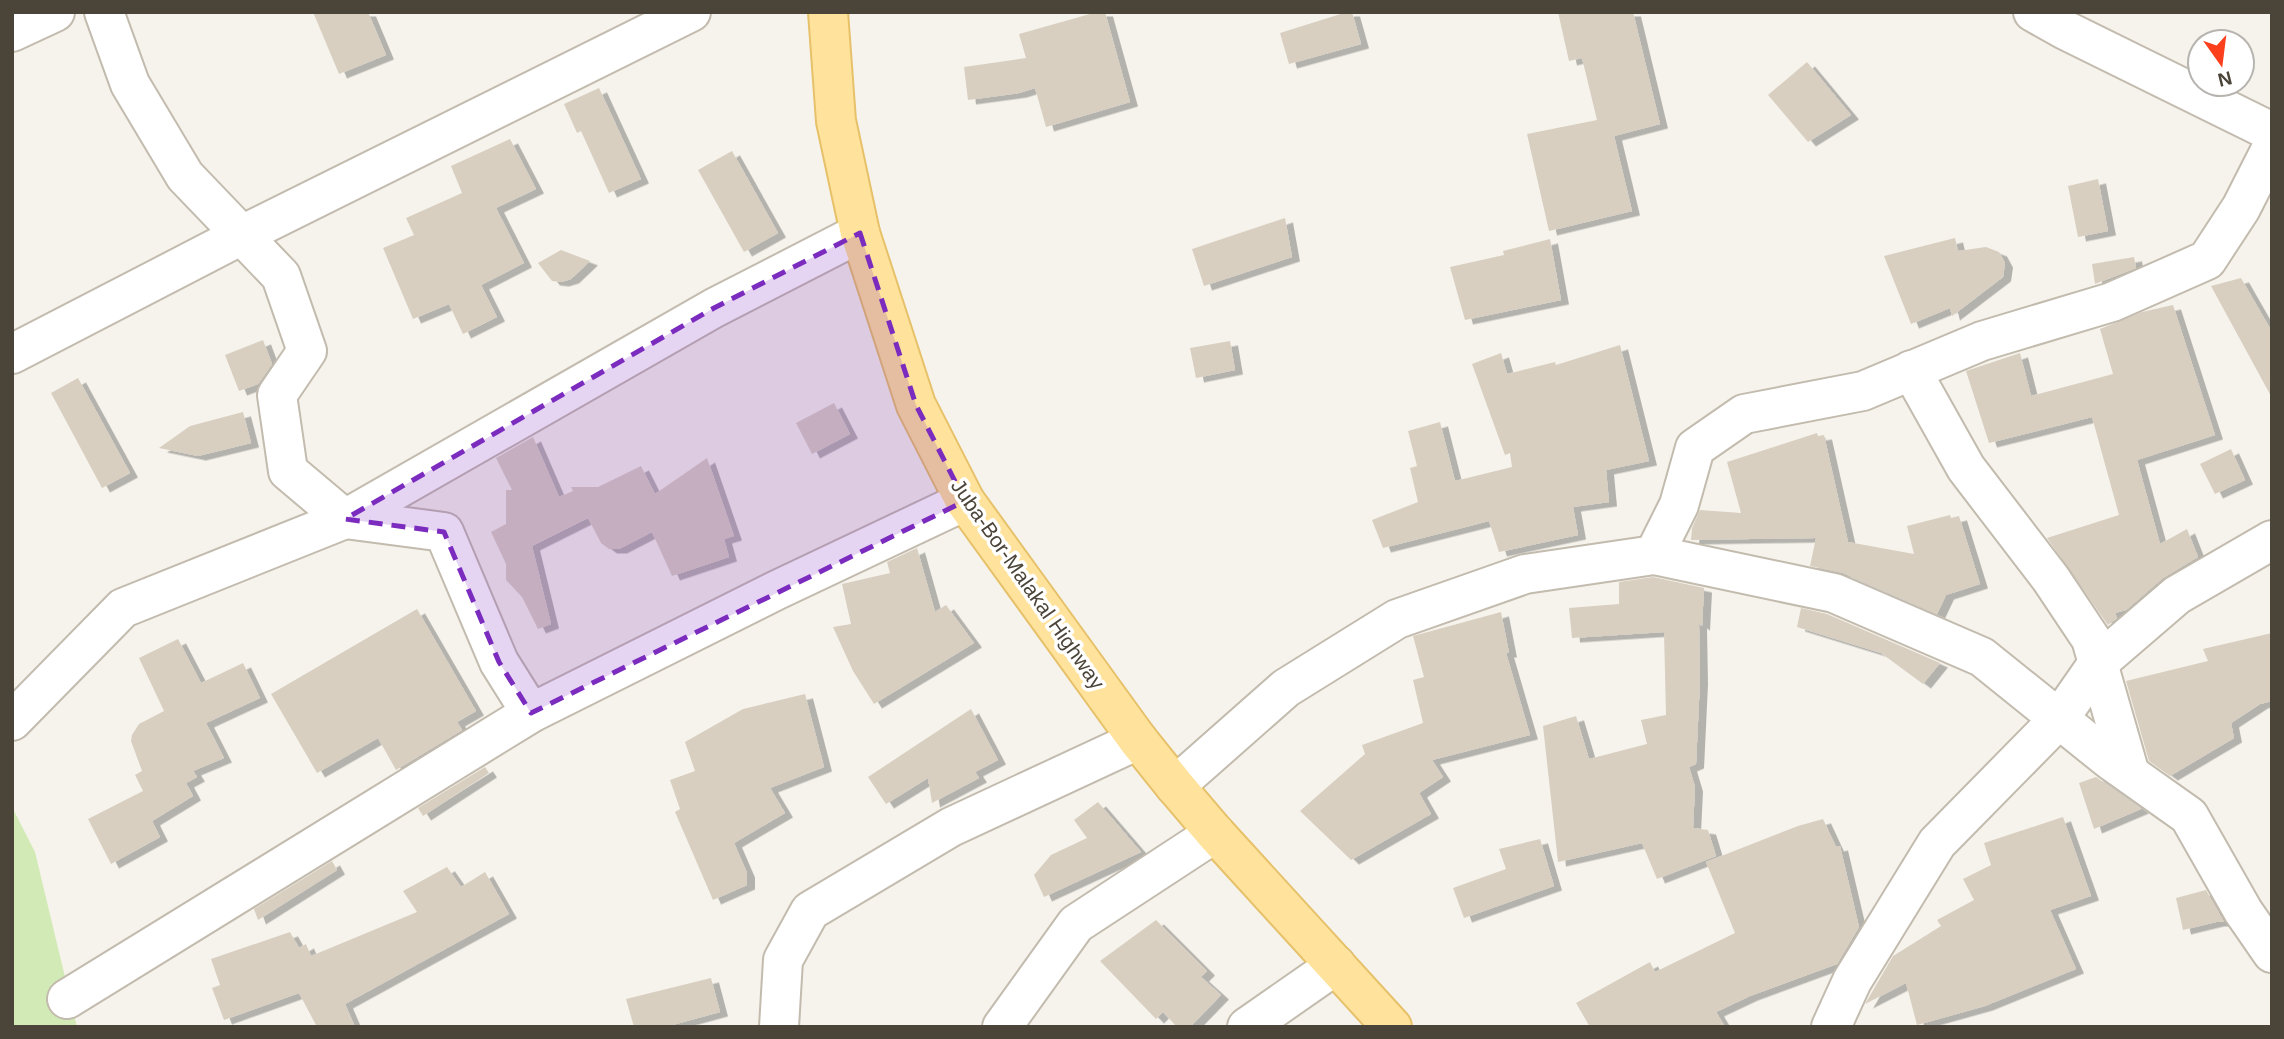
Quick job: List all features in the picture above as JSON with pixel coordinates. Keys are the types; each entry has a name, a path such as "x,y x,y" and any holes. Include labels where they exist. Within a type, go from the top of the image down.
{"main road":[{"name":"Juba-Bor-Malakal Highway","path":"828,12 835,121 860,233 916,405 965,501 1138,740 1175,786 1392,1027"}],"street":[{"path":"12,32 55,12"},
{"path":"104,12 130,84 185,176 281,276 307,351 277,394 288,471 345,519 444,532 499,662 531,713"},
{"path":"12,354 242,235 691,12"},
{"path":"2033,12 2272,132"},
{"path":"1654,555 1679,505 1695,448 1744,414 1863,391 1982,341 2112,302 2207,260 2241,208 2272,147"},
{"path":"12,721 123,608 345,519 714,308 860,233"},
{"path":"1911,370 1966,468 2051,579 2091,639 2130,774"},
{"path":"67,999 531,713 777,590 965,501"},
{"path":"1831,1027 1852,981 1937,844 2059,719 2098,663 2177,595 2272,540"},
{"path":"1175,786 1286,688 1397,619 1525,574 1654,555 1834,593 1982,657 2130,774 2189,816 2243,911 2272,953"},
{"path":"779,1027 783,960 810,911 951,827 1138,740"},
{"path":"1002,1027 1076,924 1215,833"},
{"path":"1247,1027 1336,965"}],"highlighted area":[{"path":"860,233 916,405 965,501 531,713 499,662 444,532 345,519 714,308"}],"green space":[{"path":"12,807 35,852 77,1027 12,1027"}],"building":[{"path":"313,12 368,12 386,55 339,74"},
{"path":"1105,12 1130,102 1046,127 1035,88 1019,93 968,100 964,67 1026,58 1019,34"},
{"path":"1352,12 1361,44 1289,64 1280,33"},
{"path":"1558,12 1633,12 1660,124 1614,136 1632,211 1549,231 1527,134 1597,120 1582,58 1569,61"},
{"path":"1807,62 1851,115 1808,142 1768,95"},
{"path":"599,88 641,179 609,193 581,131 577,133 564,104"},
{"path":"510,139 536,189 496,208 524,263 481,285 497,317 463,334 449,304 413,319 383,248 414,235 406,218 462,193 451,166"},
{"path":"732,151 778,233 744,252 698,170"},
{"path":"2098,179 2108,231 2078,237 2068,186"},
{"path":"1285,218 1292,257 1204,286 1192,249"},
{"path":"1955,238 1958,251 1986,247 1999,252 2005,263 2003,277 1952,316 1950,308 1911,324 1884,256"},
{"path":"1550,239 1561,300 1465,320 1450,267 1504,255 1503,251"},
{"path":"561,250 590,261 571,279 552,281 538,263"},
{"path":"2134,257 2136,268 2095,284 2092,264"},
{"path":"2241,278 2272,332 2272,398 2211,286"},
{"path":"2173,305 2215,435 2137,460 2160,544 2187,529 2198,557 2163,578 2126,610 2115,613 2117,618 2108,625 2047,538 2119,515 2092,417 1989,443 1966,371 2020,353 2031,396 2113,374 2100,329 2142,312"},
{"path":"263,340 272,364 258,384 239,391 225,355"},
{"path":"1230,341 1235,370 1196,378 1190,348"},
{"path":"1620,345 1649,461 1606,470 1609,502 1573,507 1578,535 1499,552 1489,521 1383,548 1372,520 1418,502 1410,468 1417,466 1408,431 1440,422 1455,481 1512,467 1510,453 1505,455 1472,364 1501,353 1507,374 1555,362 1556,365"},
{"path":"78,378 130,473 102,488 51,393"},
{"path":"834,403 850,434 812,454 796,423"},
{"path":"243,412 251,443 198,456 159,448 190,426"},
{"path":"1817,433 1818,436 1824,435 1848,542 1914,554 1907,526 1950,515 1951,518 1959,516 1980,584 1946,595 1937,614 1843,573 1810,566 1816,538 1691,540 1692,528 1700,510 1741,513 1727,462"},
{"path":"533,437 559,497 573,491 571,487 598,487 641,466 655,494 707,458 734,536 724,539 729,557 672,576 652,532 619,549 609,549 601,543 588,518 532,546 551,624 538,629 522,597 506,580 506,564 491,532 506,524 506,490 512,490 496,458"},
{"path":"2231,449 2245,480 2215,494 2200,464"},
{"path":"917,548 935,612 946,605 974,643 874,704 853,671 833,627 851,624 842,584 890,573 887,562"},
{"path":"1653,577 1704,588 1702,626 1699,624 1700,680 1696,764 1689,767 1695,787 1693,828 1708,830 1716,856 1657,879 1642,843 1558,862 1543,726 1576,716 1589,759 1647,744 1641,720 1666,715 1664,632 1572,638 1569,608 1619,604 1619,582"},
{"path":"1801,608 1827,614 1940,663 1923,684 1881,653 1797,627"},
{"path":"417,609 476,711 457,722 462,730 396,770 378,738 317,773 271,694"},
{"path":"1501,612 1509,653 1506,653 1530,735 1432,760 1443,777 1419,793 1431,814 1351,860 1300,811 1365,754 1362,745 1423,723 1413,680 1424,677 1413,636"},
{"path":"2272,633 2272,701 2260,704 2231,723 2234,738 2170,776 2149,761 2126,681 2208,661 2203,649"},
{"path":"178,639 201,683 243,663 260,698 206,723 224,758 193,771 197,777 186,783 193,796 152,821 160,837 111,864 88,819 143,791 135,775 142,771 131,741 132,735 139,724 164,711 139,658"},
{"path":"805,694 824,767 770,788 785,813 734,843 747,873 747,885 713,900 675,812 680,809 670,780 695,771 685,742 743,709"},
{"path":"971,709 998,760 975,772 979,778 932,803 928,778 886,804 868,777"},
{"path":"485,767 489,773 423,816 418,808"},
{"path":"2096,777 2141,809 2094,829 2079,783"},
{"path":"1098,802 1141,852 1044,897 1034,875 1051,855 1087,838 1074,820"},
{"path":"2063,817 2091,896 2050,910 2076,969 1985,1006 1917,1025 1906,983 1865,1004 1893,956 1941,926 1937,920 1974,900 1963,879 1991,865 1984,843"},
{"path":"1823,819 1836,847 1840,846 1859,927 1837,964 1750,996 1716,1012 1725,1027 1590,1027 1576,1003 1650,962 1655,972 1735,933 1706,862"},
{"path":"1540,839 1554,886 1464,918 1453,888 1506,869 1499,849"},
{"path":"332,861 337,870 258,920 254,909"},
{"path":"447,867 461,887 485,872 509,914 345,1004 355,1027 317,1027 299,993 224,1020 212,988 220,985 211,959 290,932 299,948 306,944 311,956 417,912 403,891"},
{"path":"2206,890 2224,922 2183,930 2176,898"},
{"path":"1156,920 1207,971 1201,977 1221,995 1190,1027 1177,1027 1163,1012 1156,1019 1100,961"},
{"path":"711,978 720,1012 665,1027 634,1027 626,999"}]}
